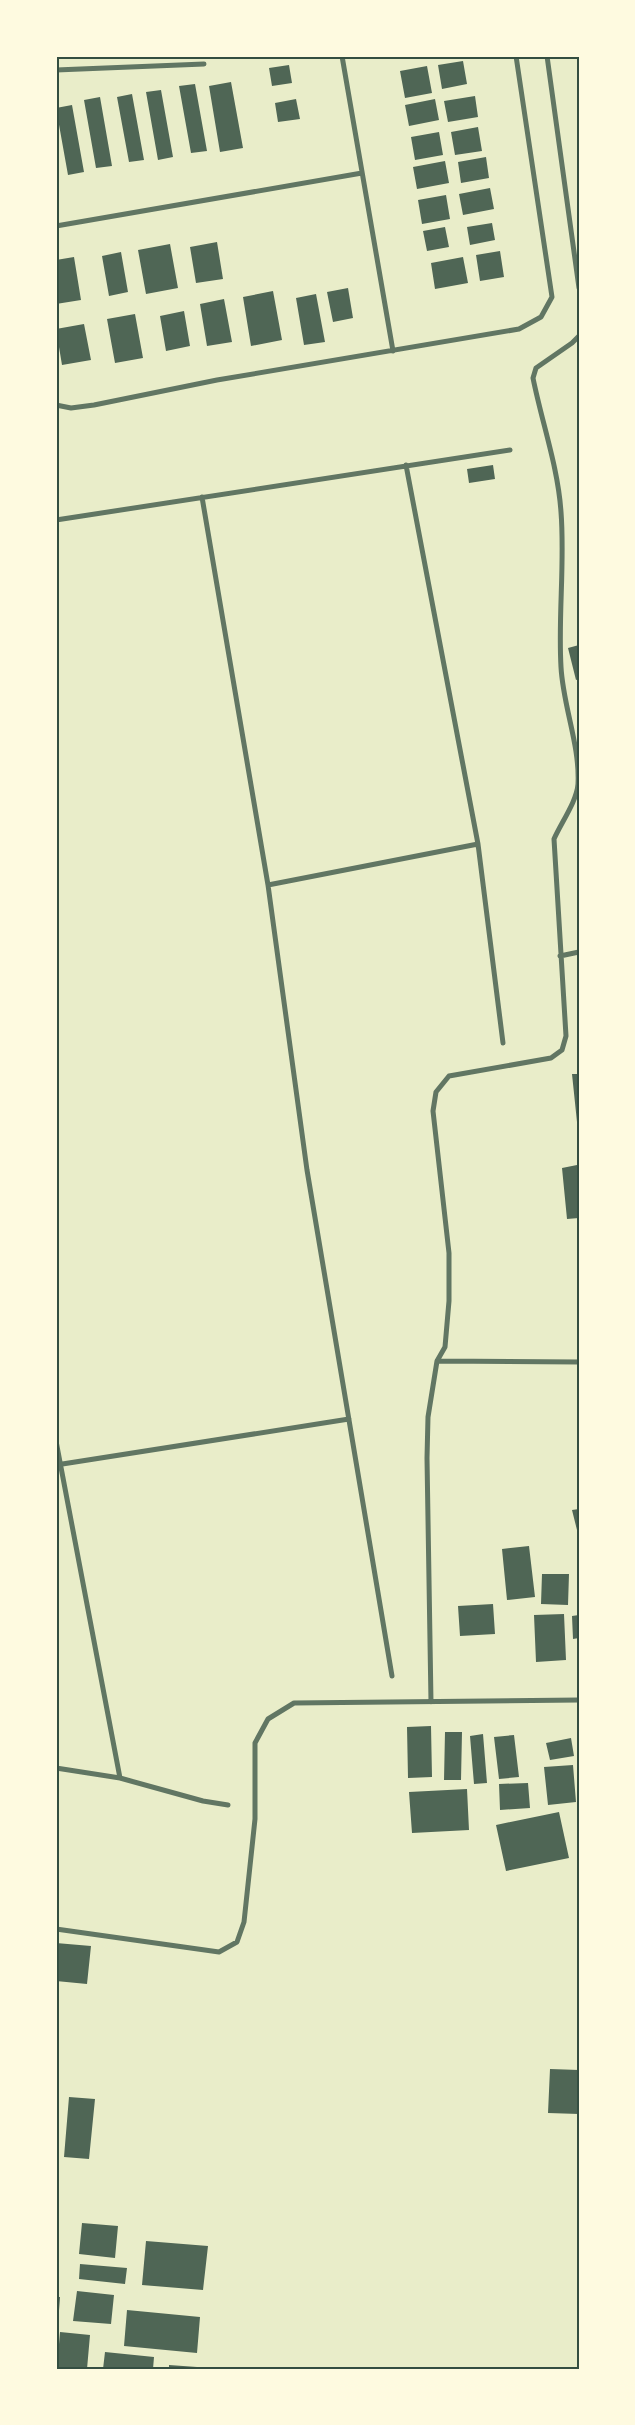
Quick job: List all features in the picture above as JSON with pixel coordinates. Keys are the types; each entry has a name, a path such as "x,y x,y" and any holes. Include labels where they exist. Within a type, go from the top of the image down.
{"street":[{"path":"342,56 394,351"},
{"path":"56,405 71,408 94,405 217,380 519,329 541,317 552,297 516,56"},
{"path":"547,56 579,288"},
{"path":"56,70 204,64"},
{"path":"56,226 362,173"},
{"path":"431,1702 426,1458 428,1417 437,1361 445,1347 449,1302 449,1254 433,1111 436,1092 449,1076 551,1058 562,1050 566,1036 554,839 562,818 573,802 578,785 577,760 561,669 561,512 556,476 533,378 536,368 579,336"},
{"path":"56,520 510,450"},
{"path":"406,466 478,844 504,1043"},
{"path":"202,497 268,885 307,1170 392,1676"},
{"path":"268,885 478,844"},
{"path":"560,956 579,952"},
{"path":"437,1361 579,1362"},
{"path":"59,1465 349,1419"},
{"path":"56,1441 59,1465 120,1778"},
{"path":"56,1929 219,1952 237,1942 244,1922 255,1819 255,1743 268,1720 294,1703 579,1700"},
{"path":"56,1768 120,1778 204,1801 228,1805"}],"building":[{"path":"463,61 467,84 442,89 438,65"},
{"path":"289,65 292,83 272,86 269,68"},
{"path":"427,66 432,93 405,98 400,71"},
{"path":"231,82 243,148 220,152 209,86"},
{"path":"195,84 207,151 191,153 179,86"},
{"path":"161,90 173,157 158,160 146,92"},
{"path":"132,94 144,160 129,162 117,97"},
{"path":"475,96 478,117 448,122 444,101"},
{"path":"100,97 112,166 96,168 84,100"},
{"path":"296,99 300,119 278,122 275,103"},
{"path":"435,99 439,120 409,126 405,105"},
{"path":"72,105 84,172 68,175 56,108"},
{"path":"478,127 482,151 455,155 451,132"},
{"path":"439,132 443,155 415,160 411,137"},
{"path":"486,157 489,178 461,183 458,162"},
{"path":"445,161 449,183 417,189 413,167"},
{"path":"490,188 494,209 463,215 459,194"},
{"path":"446,195 450,219 422,224 418,200"},
{"path":"492,223 495,240 470,245 467,227"},
{"path":"445,227 449,247 427,251 423,231"},
{"path":"217,242 223,279 196,283 190,247"},
{"path":"170,244 178,288 146,294 138,250"},
{"path":"500,251 504,277 480,281 476,255"},
{"path":"121,252 128,292 109,296 102,256"},
{"path":"74,257 81,300 56,304 56,260"},
{"path":"463,257 468,283 435,289 431,263"},
{"path":"348,288 353,318 333,322 327,292"},
{"path":"273,291 282,340 251,346 243,297"},
{"path":"316,294 325,342 304,345 296,298"},
{"path":"224,299 232,342 207,346 200,304"},
{"path":"184,311 190,346 166,351 160,316"},
{"path":"135,314 143,358 115,363 107,319"},
{"path":"84,324 91,360 62,365 56,329"},
{"path":"493,465 495,479 469,483 467,469"},
{"path":"579,645 579,679 576,680 568,648"},
{"path":"572,1074 579,1074 579,1122 577,1122"},
{"path":"577,1165 579,1218 567,1219 562,1168"},
{"path":"579,1509 579,1534 578,1534 572,1510"},
{"path":"529,1546 535,1597 507,1600 502,1549"},
{"path":"542,1574 569,1574 568,1605 541,1604"},
{"path":"493,1604 495,1634 460,1636 458,1606"},
{"path":"564,1614 566,1660 536,1662 534,1615"},
{"path":"579,1615 579,1638 573,1639 572,1616"},
{"path":"431,1726 432,1777 408,1778 407,1727"},
{"path":"445,1732 462,1732 461,1780 444,1780"},
{"path":"483,1734 487,1783 474,1784 470,1736"},
{"path":"514,1735 519,1777 499,1779 494,1737"},
{"path":"571,1738 574,1756 550,1760 546,1743"},
{"path":"573,1765 576,1802 548,1805 544,1767"},
{"path":"528,1783 530,1808 500,1810 499,1784"},
{"path":"467,1789 469,1830 412,1833 409,1792"},
{"path":"559,1812 569,1858 506,1871 496,1825"},
{"path":"56,1943 91,1946 87,1984 56,1981"},
{"path":"550,2069 579,2070 579,2114 548,2113"},
{"path":"69,2097 95,2099 89,2159 64,2157"},
{"path":"82,2223 118,2226 115,2258 79,2254"},
{"path":"146,2241 208,2246 203,2290 142,2285"},
{"path":"80,2264 127,2268 125,2284 79,2279"},
{"path":"77,2291 114,2295 111,2324 73,2321"},
{"path":"56,2297 60,2297 58,2324 56,2324"},
{"path":"127,2310 200,2317 197,2353 124,2346"},
{"path":"60,2332 90,2335 87,2369 57,2368"},
{"path":"105,2352 154,2357 153,2369 103,2369"},
{"path":"169,2365 197,2367 196,2369 169,2369"}]}
